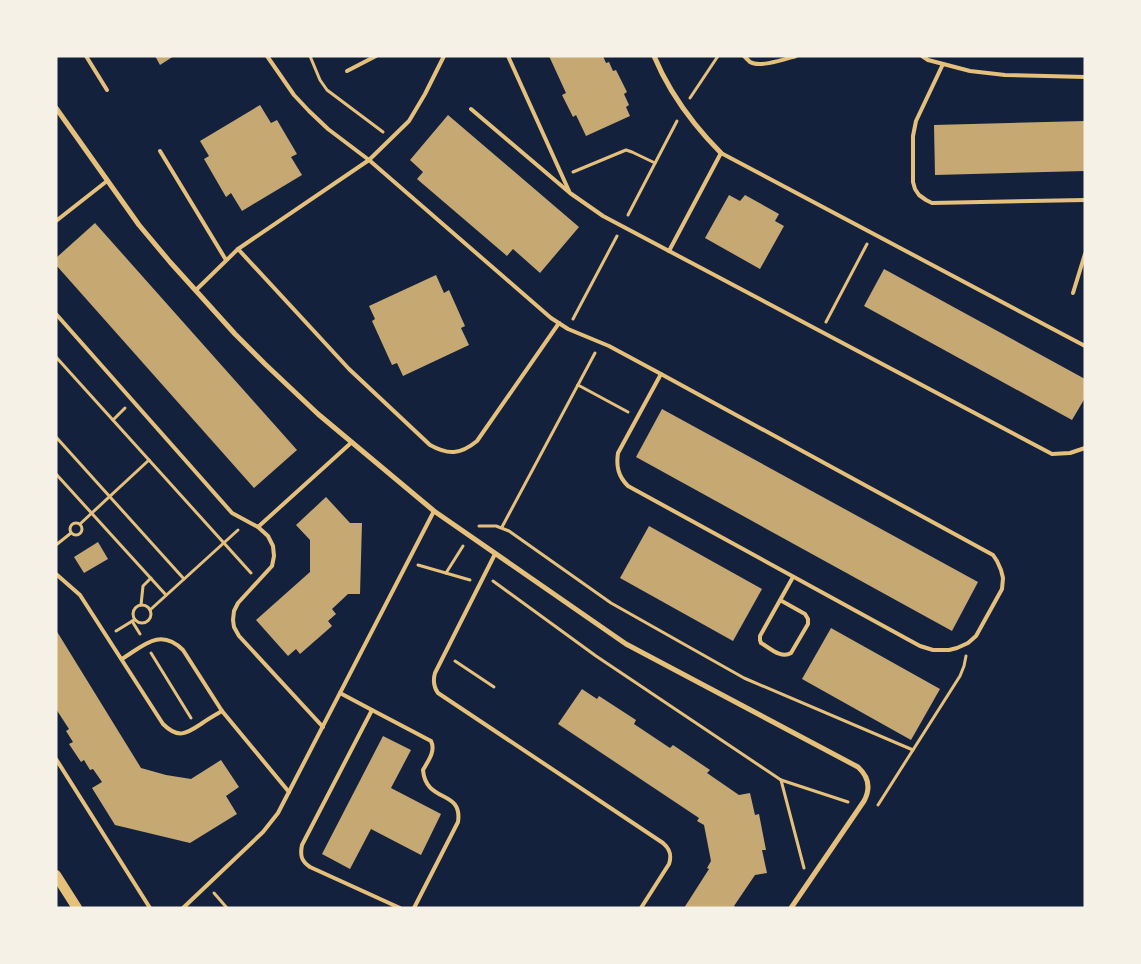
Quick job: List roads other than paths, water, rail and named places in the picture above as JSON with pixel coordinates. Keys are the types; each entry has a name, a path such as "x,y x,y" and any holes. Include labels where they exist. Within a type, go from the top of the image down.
{"main road":[{"path":"56,875 77,908"}],"street":[{"path":"654,56 683,109 721,153"},
{"path":"56,108 153,243 265,364 318,414 434,511 626,644 858,767 863,772 869,785 868,792 861,806 791,908"}],"lane":[{"path":"86,56 107,90"},
{"path":"268,56 294,95 328,129 369,160 559,324 601,342 660,374 992,555 1001,570 1003,578 1002,589 976,636 968,643 957,648 942,651 920,646 628,486 622,480 616,463 618,452 660,374"},
{"path":"347,70 376,56"},
{"path":"196,290 238,249 369,160 409,121 444,56"},
{"path":"508,56 570,193"},
{"path":"744,56 750,62 762,64 796,56"},
{"path":"922,56 928,60 970,71 1005,75 1085,77"},
{"path":"943,64 914,129 912,142 913,182 919,195 932,203 1085,200"},
{"path":"471,109 570,193 603,216 1052,454 1070,453 1085,448"},
{"path":"160,152 226,260"},
{"path":"669,252 721,153 1085,346"},
{"path":"56,221 107,181"},
{"path":"238,249 349,369 430,445 440,450 449,452 463,450 470,447 476,441 559,324"},
{"path":"1073,292 1085,254"},
{"path":"56,314 232,513 258,527 268,536 273,546 272,566 238,603 234,611 234,627 239,636 323,727"},
{"path":"258,527 352,442"},
{"path":"183,908 269,826 278,814 434,511"},
{"path":"495,554 435,672 436,689 438,693 668,847 671,858 669,864 641,908"},
{"path":"56,574 80,595 168,730 180,734 187,733 222,711"},
{"path":"780,600 806,614 808,619 808,624 791,653 785,656 761,643 760,636 793,576"},
{"path":"122,659 151,641 162,638 176,643 183,650 222,711 289,792"},
{"path":"340,693 431,741 433,745 432,752 423,770 424,777 430,788 453,801 458,810 458,822 414,908"},
{"path":"372,710 302,845 300,853 301,859 310,868 400,908"},
{"path":"56,759 150,908"}]}
